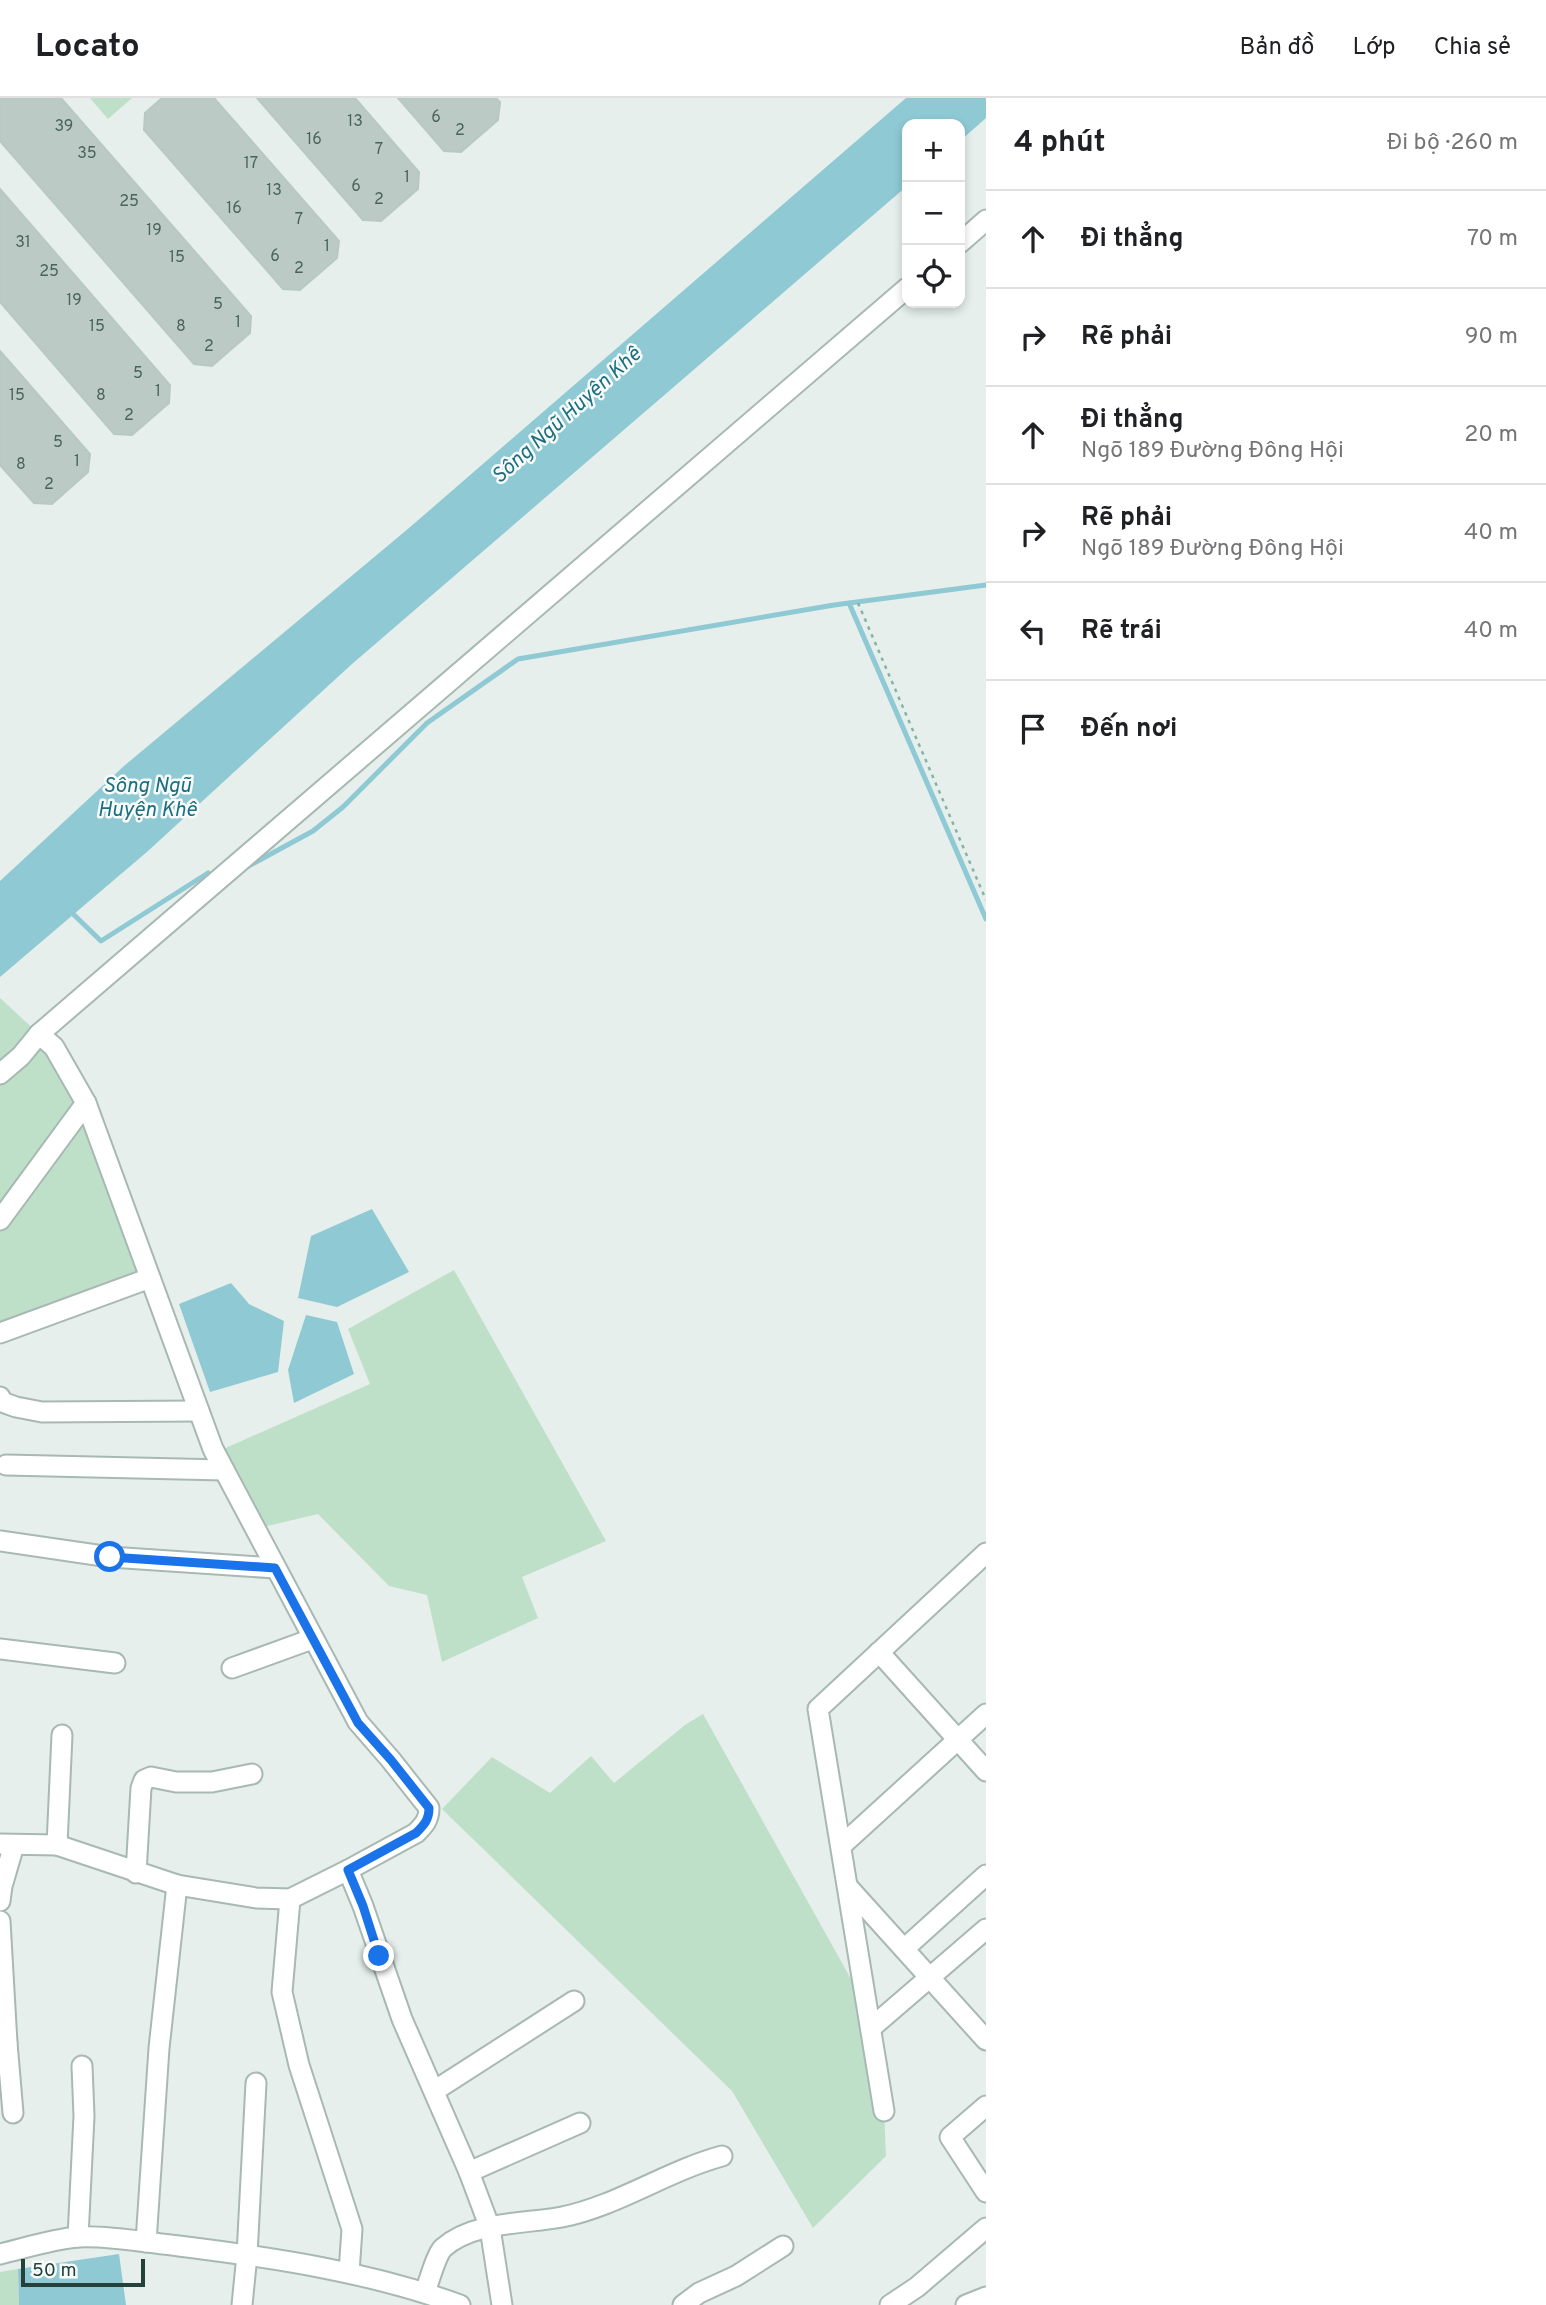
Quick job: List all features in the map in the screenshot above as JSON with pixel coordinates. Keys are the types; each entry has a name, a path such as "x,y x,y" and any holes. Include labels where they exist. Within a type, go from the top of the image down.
{"street":[{"path":"965,239 986,220"},
{"path":"0,1074 21,1056 39,1034 902,292"},
{"path":"0,1900 7,1844 57,1845 177,1885 256,1898 290,1899 416,1833 429,1816 429,1808 358,1723 213,1449 86,1103 54,1047 39,1034"},
{"path":"0,1220 86,1103"},
{"path":"0,1333 150,1278"},
{"path":"0,1397 2,1402 16,1408 42,1412 199,1411"},
{"path":"6,1465 224,1470"},
{"path":"0,1541 110,1557 275,1568"},
{"path":"884,2111 818,1709 986,1553"},
{"path":"232,1668 312,1639"},
{"path":"0,1649 115,1663"},
{"path":"879,1652 986,1771"},
{"path":"841,1846 986,1714"},
{"path":"57,1845 62,1735"},
{"path":"136,1872 141,1788 144,1780 151,1777 176,1782 212,1782 252,1774"},
{"path":"348,1870 402,2019 469,2172 490,2228 502,2305"},
{"path":"904,1949 986,1875"},
{"path":"146,2242 159,2048 177,1885"},
{"path":"847,1886 986,2040"},
{"path":"290,1899 282,1992 299,2065 352,2229 349,2272"},
{"path":"0,1922 4,2043 13,2113"},
{"path":"871,2028 986,1929"},
{"path":"434,2091 574,2001"},
{"path":"79,2237 84,2116 82,2066"},
{"path":"242,2305 256,2083"},
{"path":"986,2106 950,2137 986,2192"},
{"path":"469,2172 580,2123"},
{"path":"425,2292 441,2249 465,2235 490,2228 564,2217 603,2204 692,2164 722,2156"},
{"path":"890,2305 920,2296 986,2228"},
{"path":"0,2254 79,2237 146,2242 349,2272 425,2292 460,2305"},
{"path":"683,2305 699,2293 736,2276 783,2246"},
{"path":"966,2305 986,2297"}],"path":[{"path":"858,603 986,900"}],"green space":[{"path":"90,98 132,98 108,119"},
{"path":"0,998 39,1034 86,1103 150,1278 0,1333"},
{"path":"454,1270 606,1541 522,1577 538,1618 442,1662 427,1595 389,1586 318,1514 259,1528 219,1451 370,1384 348,1329"},
{"path":"703,1714 851,1979 871,2028 884,2111 886,2156 813,2228 732,2091 442,1809 492,1757 550,1793 591,1756 614,1783 685,1725"},
{"path":"18,2269 19,2305 0,2305 0,2272"}],"water":[{"name":"Sông Ngũ Huyện Khê","path":"906,98 986,98 986,118 965,137 965,119 902,119 902,190 352,664 148,851 0,977 0,881 124,766 409,528"},
{"path":"372,1209 409,1272 337,1307 298,1298 311,1236"},
{"path":"231,1283 249,1304 284,1321 278,1372 210,1392 179,1304"},
{"path":"306,1315 337,1322 354,1374 294,1403 288,1370"},
{"path":"119,2254 126,2305 19,2305 18,2269"}],"building":[{"path":"0,98 61,98 251,316 250,333 212,366 194,364 0,141"},
{"path":"162,98 214,98 339,241 337,258 300,290 283,289 144,130 145,113"},
{"path":"257,98 355,98 419,172 418,189 381,221 363,220"},
{"path":"398,98 496,98 500,102 498,120 461,152 444,151"},
{"path":"0,189 170,385 169,403 132,435 114,434 0,302"},
{"path":"0,351 90,454 88,472 52,504 34,503 0,465"}],"waterway":[{"path":"245,868 313,831 343,807 427,723 518,659 834,605 986,585"},
{"path":"849,603 986,919"},
{"path":"69,910 101,941 208,873"}],"route":[{"path":"110,1557 275,1568 358,1723 429,1808 425,1824 416,1833 348,1870 379,1956"}]}
